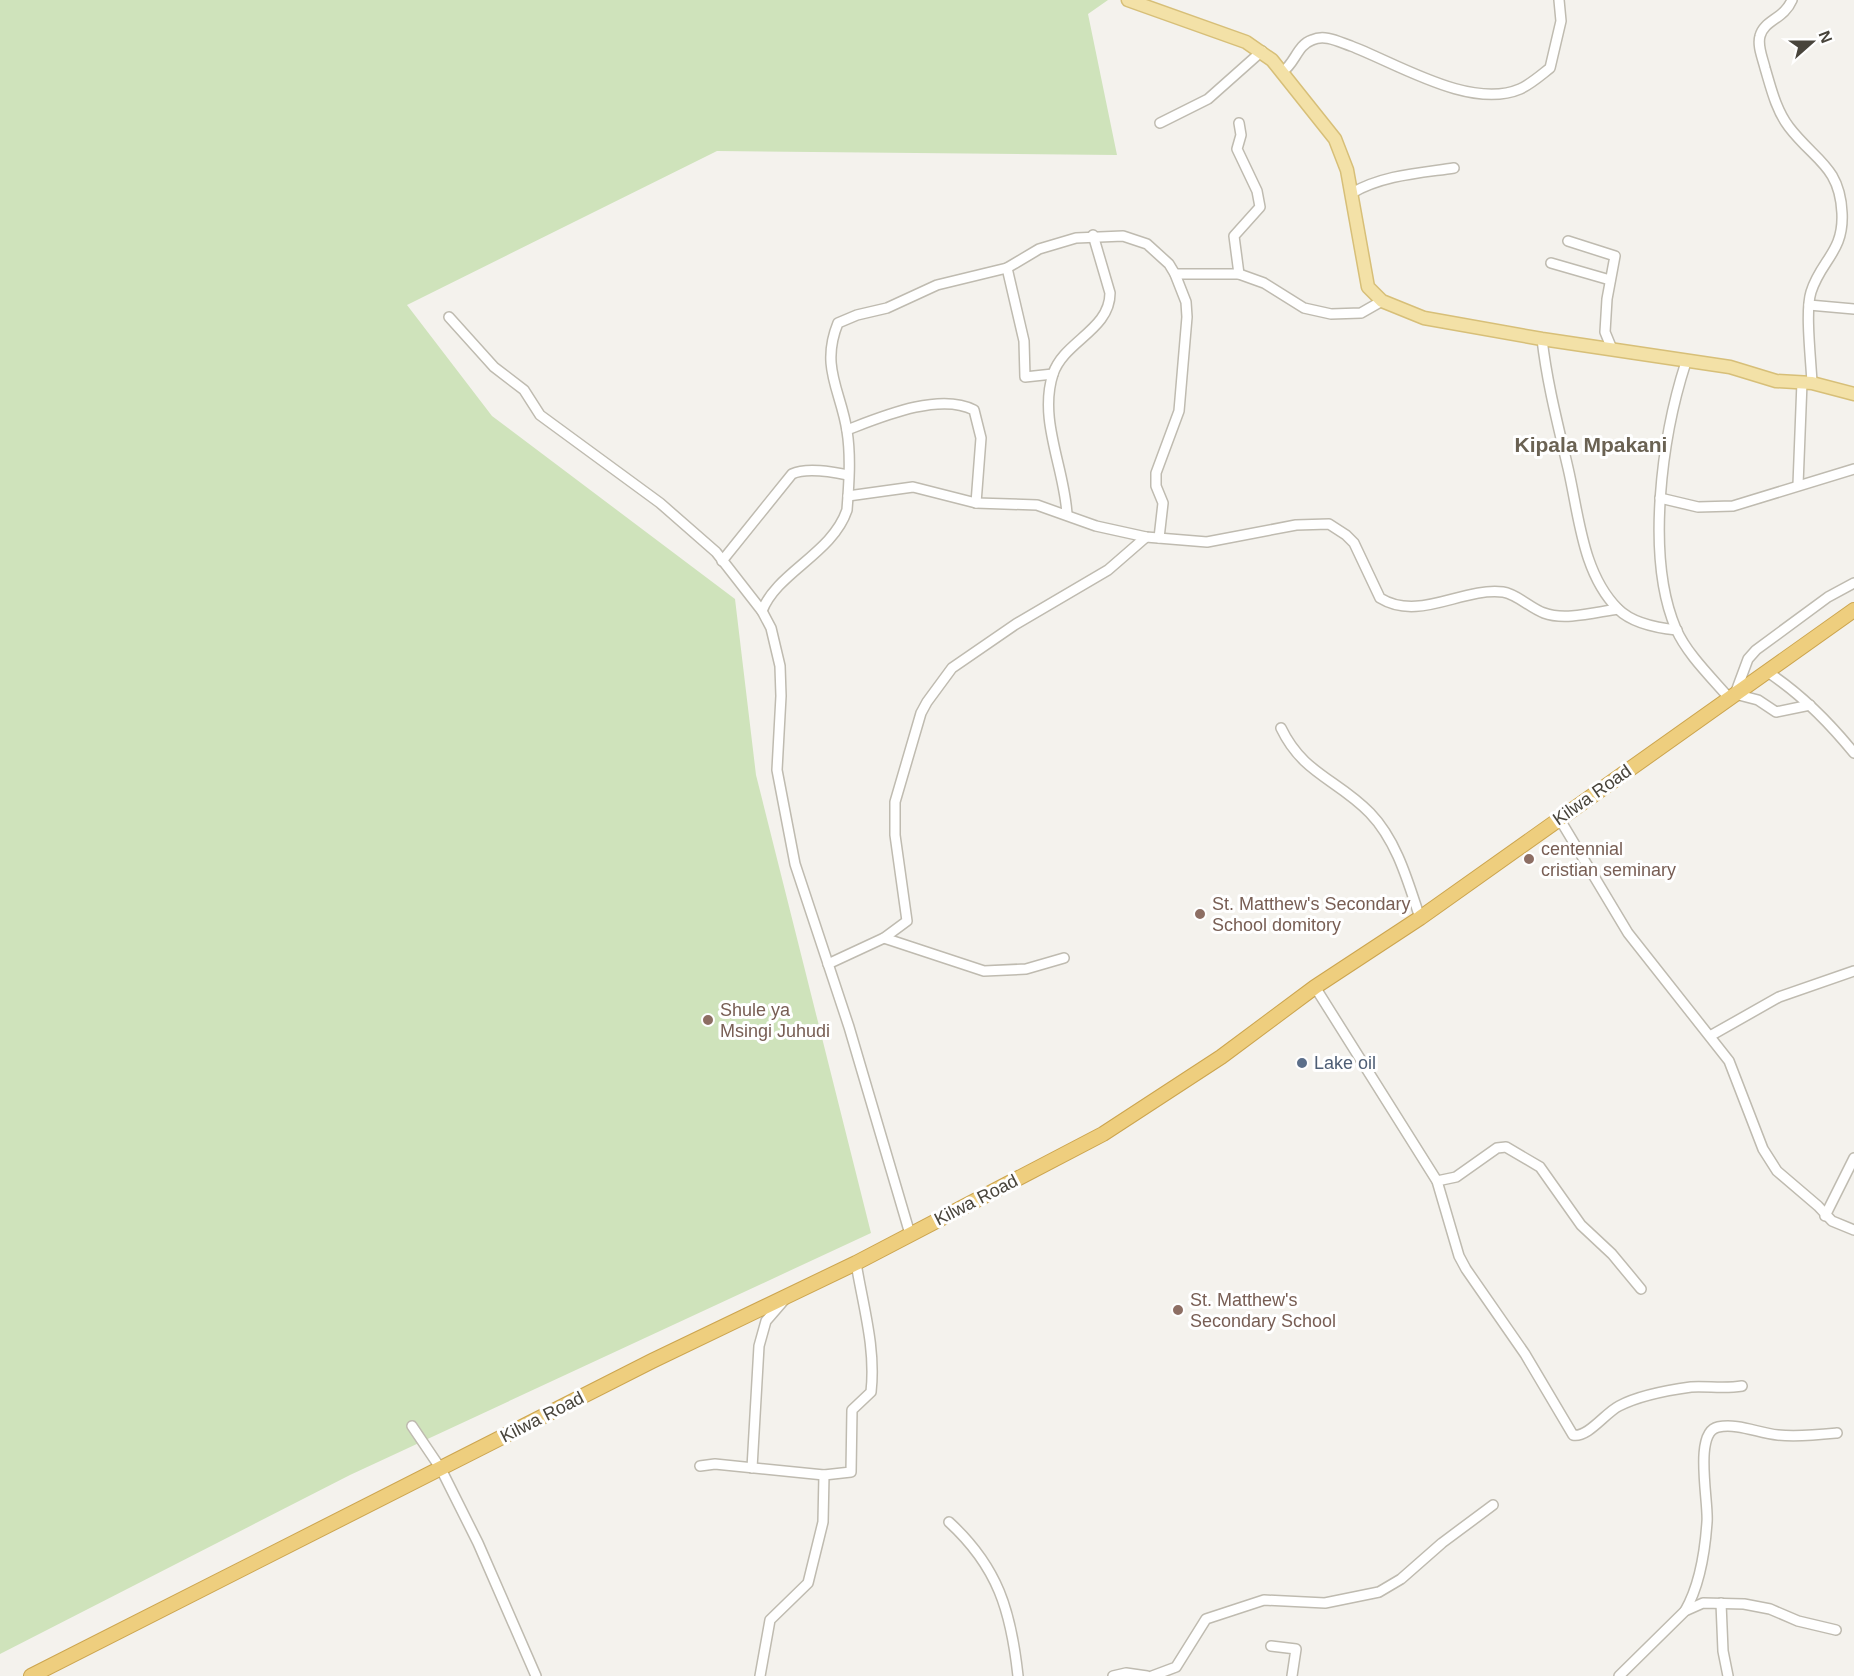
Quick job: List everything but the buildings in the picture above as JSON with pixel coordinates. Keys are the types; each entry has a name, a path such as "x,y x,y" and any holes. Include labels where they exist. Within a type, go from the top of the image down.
{"highway":[{"name":"Kilwa Road","path":"31,1676 790,1293 856,1263 1103,1134 1191,1077 1315,987 1420,918 1854,610"}],"main road":[{"path":"1128,0 1202,25 1262,51 1282,72 1335,139 1347,170 1366,280 1371,292 1382,302 1424,318 1542,339 1730,367 1776,381 1807,383 1854,394"}],"street":[{"path":"1282,72 1292,65 1304,45 1320,38 1333,39 1469,93 1503,93 1521,89 1550,68 1561,21 1559,0"},
{"path":"1792,0 1782,16 1770,22 1764,29 1760,37 1761,52 1776,104 1789,127 1833,174 1840,191 1842,211 1837,247 1817,276 1810,294 1807,383 1798,485"},
{"path":"1160,123 1208,99 1262,51"},
{"path":"1239,123 1242,135 1237,149 1257,190 1260,207 1234,236 1239,274"},
{"path":"1352,193 1366,185 1397,177 1454,168"},
{"path":"1068,515 1066,490 1052,435 1050,398 1053,374 1066,353 1100,321 1110,303 1110,293 1094,235"},
{"path":"762,611 768,596 813,558 842,521 847,510 847,430 833,380 831,360 838,323 857,315 887,308 937,285 1007,268 1025,255 1039,249 1094,235 1123,236 1147,244 1169,264 1186,302 1186,345 1179,411 1156,473 1156,486 1163,503 1159,538"},
{"path":"1568,241 1614,254 1616,259 1610,279 1605,332 1612,349"},
{"path":"1551,263 1610,279"},
{"path":"1007,268 1024,341 1025,377 1053,374"},
{"path":"1175,274 1239,274 1254,279 1297,304 1317,312 1361,314 1382,302"},
{"path":"1809,305 1854,309"},
{"path":"449,317 494,367 517,382 540,415 660,502 722,561 762,611 775,636 780,666 781,696 776,759 784,814 798,874 828,964 910,1234"},
{"path":"1542,339 1550,392 1587,554 1598,580 1618,609 1639,621 1658,628 1677,630"},
{"path":"1686,362 1660,498 1660,574 1677,630 1701,666 1732,696 1758,700 1776,712 1810,705"},
{"path":"847,430 885,416 939,404 959,404 974,410 981,438 976,503"},
{"path":"1660,498 1698,507 1726,507 1854,470"},
{"path":"722,561 792,474 799,471 834,472 848,475"},
{"path":"848,496 904,487 976,503 1037,505 1096,526 1159,538 1221,541 1296,525 1329,524 1354,543 1380,598 1393,603 1418,607 1472,595 1503,592 1532,608 1554,615 1618,609"},
{"path":"828,964 884,938 907,921 895,835 895,802 921,713 936,688 952,668 1016,624 1108,570 1146,537"},
{"path":"1732,696 1748,659 1756,650 1828,597 1854,583"},
{"path":"1766,671 1790,687 1810,705 1854,753"},
{"path":"1281,728 1296,755 1311,769 1357,801 1385,832 1405,873 1420,918"},
{"path":"1559,818 1628,933 1729,1061 1763,1149 1777,1171 1818,1206 1825,1216 1854,1230"},
{"path":"884,938 984,970 1026,969 1064,958"},
{"path":"1710,1036 1779,997 1854,971"},
{"path":"1315,987 1437,1181 1462,1262 1525,1354 1573,1436 1583,1434 1619,1406 1636,1400 1693,1387 1720,1389 1742,1386"},
{"path":"1437,1181 1456,1177 1497,1148 1504,1146 1518,1153 1540,1167 1581,1225 1612,1254 1641,1289"},
{"path":"1825,1216 1854,1158"},
{"path":"700,1466 714,1464 824,1475 849,1473 852,1470 852,1410 869,1396 872,1389 869,1331 856,1263"},
{"path":"752,1468 761,1336 766,1321 790,1293"},
{"path":"412,1426 441,1469 478,1543 536,1676"},
{"path":"1619,1676 1685,1611 1696,1588 1707,1522 1704,1453 1706,1438 1711,1431 1725,1426 1800,1437 1838,1433"},
{"path":"760,1676 770,1620 808,1583 823,1522 824,1475"},
{"path":"1113,1676 1126,1673 1149,1676 1176,1666 1206,1618 1264,1600 1325,1603 1383,1590 1493,1505"},
{"path":"949,1522 979,1553 996,1584 1012,1629 1018,1676"},
{"path":"1685,1611 1703,1603 1770,1609 1798,1621 1836,1630"},
{"path":"1721,1603 1723,1651 1728,1676"},
{"path":"1271,1646 1296,1649 1292,1676"}],"green space":[{"path":"0,0 1108,0 1088,14 1117,155 717,151 407,305 492,416 735,599 756,775 871,1233 350,1475 0,1654"}],"place":[{"name":"centennial cristian seminary","path":"1529,859"},
{"name":"St. Matthew's Secondary School domitory","path":"1200,914"},
{"name":"Shule ya Msingi Juhudi","path":"708,1020"},
{"name":"Lake oil","path":"1302,1063"},
{"name":"St. Matthew's Secondary School","path":"1178,1310"}],"district":[{"name":"Kipala Mpakani","path":"1591,445"}]}
